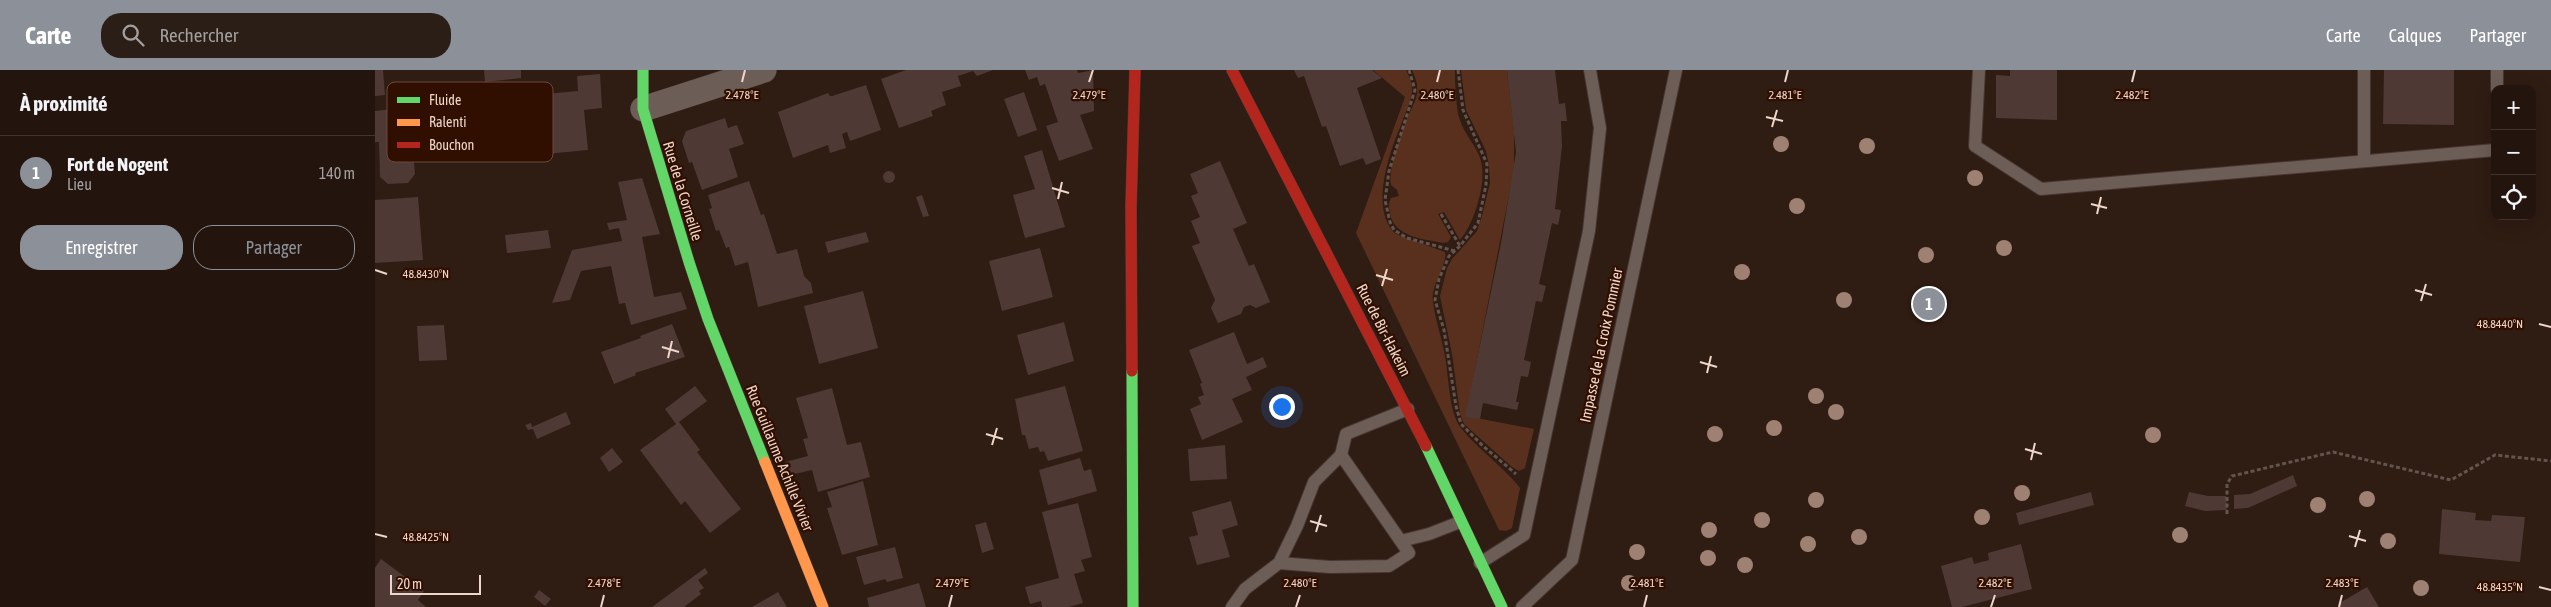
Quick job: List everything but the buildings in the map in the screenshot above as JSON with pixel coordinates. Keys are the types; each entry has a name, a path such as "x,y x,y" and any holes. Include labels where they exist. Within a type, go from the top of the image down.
{"street":[{"name":"Rue de la Corneille","path":"643,70 643,109 709,319"},
{"path":"643,109 765,70"},
{"name":"Rue de Bir-Hakeim","path":"1232,70 1408,409 1502,607"},
{"path":"1133,607 1131,207 1136,72"},
{"name":"Rue Guillaume Achille Vivier","path":"709,319 823,607"}],"lane":[{"path":"1480,564 1524,535 1589,231 1600,128 1590,70"},
{"name":"Impasse de la Croix Pommier","path":"1522,607 1572,560 1676,70"},
{"path":"1979,70 1975,146 2041,189 2491,150"},
{"path":"2364,160 2365,70"},
{"path":"2497,70 2497,85"},
{"path":"1232,607 1245,589 1279,563 1297,526 1314,482 1341,455 1347,434 1408,409"},
{"path":"1279,563 1330,567 1389,566 1409,553 1341,455"},
{"path":"1401,541 1429,534 1460,522"}],"path":[{"path":"1409,70 1415,90 1389,171 1385,200 1390,222 1394,230 1407,238 1455,251"},
{"path":"1458,70 1463,110 1487,164 1486,185 1477,222 1461,246 1449,256 1439,279 1435,300 1444,330 1456,406 1461,424 1511,472 1534,484"},
{"path":"1441,214 1461,246"},
{"path":"2227,514 2227,484 2232,476 2333,452 2451,480 2495,455 2551,461"}],"shaded area":[{"path":"1373,70 1406,70 1411,81 1410,100 1387,166 1384,181 1384,211 1388,224 1396,234 1445,252 1444,263 1434,289 1433,302 1446,360 1451,402 1461,428 1520,488 1512,528 1506,531 1499,530 1356,233 1405,97"},
{"path":"1412,70 1455,70 1459,116 1464,130 1477,150 1481,161 1482,180 1478,203 1470,224 1460,240 1444,212 1438,214 1451,237 1448,242 1443,243 1411,236 1398,228 1390,214 1391,198 1399,196 1397,190 1391,185 1391,170 1401,135 1417,96 1417,85"},
{"path":"1461,70 1507,70 1514,131 1514,169 1466,416 1534,429 1525,468 1519,471 1512,467 1464,424 1460,414 1452,354 1440,296 1447,268 1452,259 1477,231 1490,183 1486,151 1466,110"}],"traffic: fast":[{"path":"643,70 643,109 689,262 708,319 765,462"},
{"path":"1132,371 1133,607"},
{"path":"1426,446 1502,607"}],"traffic: slow":[{"path":"765,462 823,607"}],"traffic: jam":[{"path":"1132,371 1131,207 1135,70"},
{"path":"1232,70 1426,446"}],"place":[{"name":"Fort de Nogent","path":"1929,304"}]}
